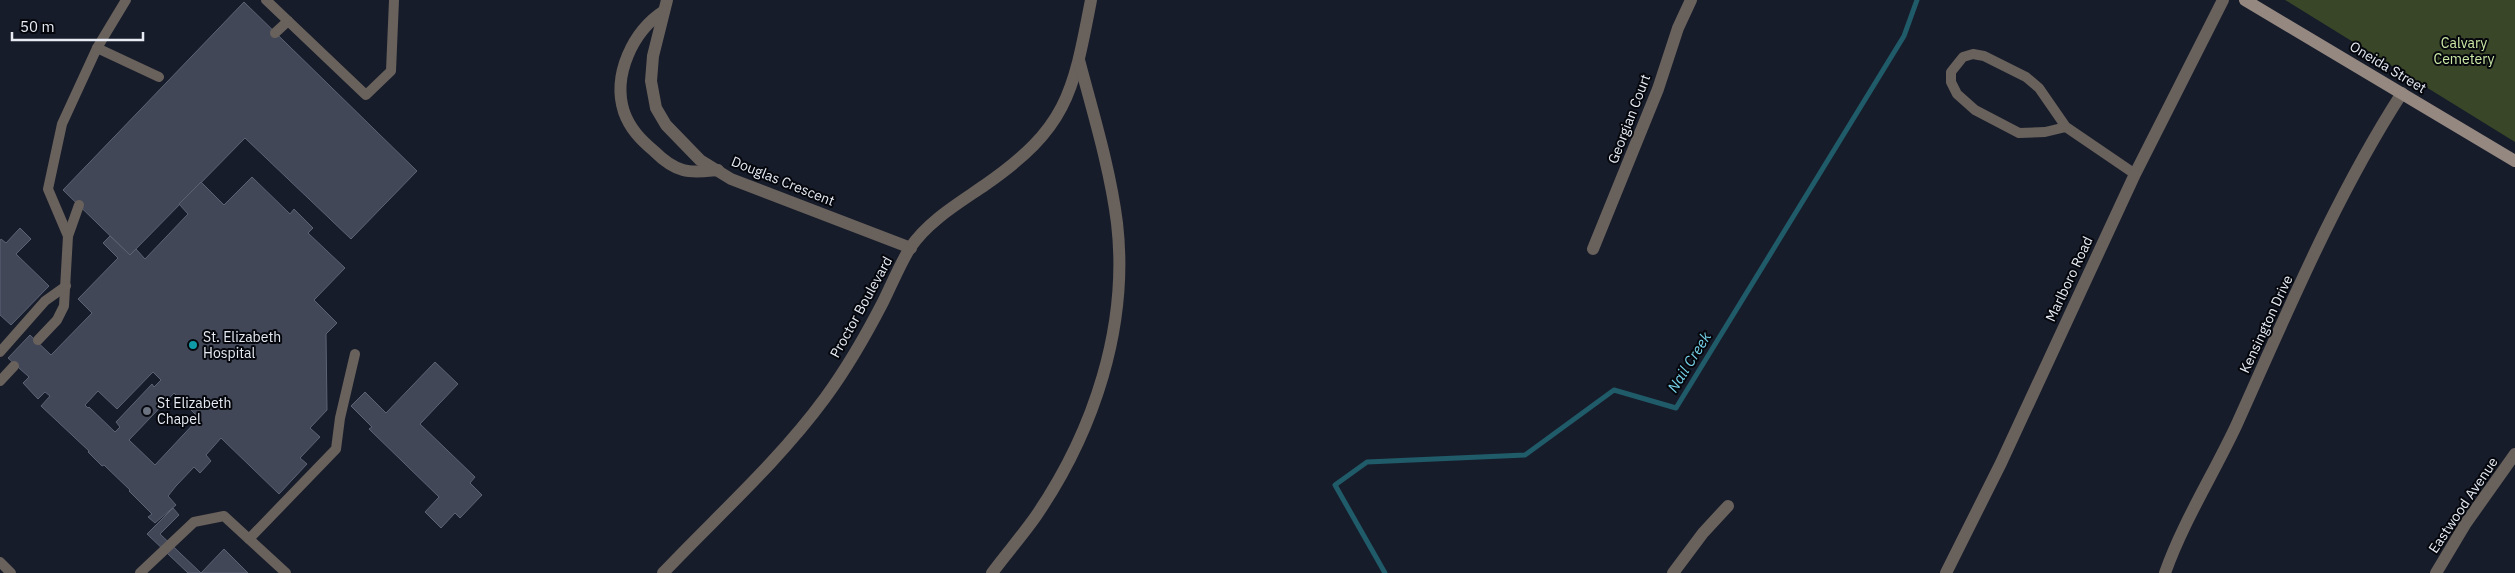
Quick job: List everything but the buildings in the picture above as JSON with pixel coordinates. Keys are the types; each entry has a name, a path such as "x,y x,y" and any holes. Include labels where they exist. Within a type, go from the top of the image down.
{"street":[{"name":"Proctor Boulevard","path":"664,573 763,470 824,399 861,345 910,248 947,211 998,176 1038,142 1055,121 1069,94 1079,60 1091,0"},
{"name":"Georgian Court","path":"1593,249 1658,89 1678,28 1691,0"},
{"name":"Marlboro Road","path":"1946,573 2001,463 2135,174 2223,0"},
{"name":"Oneida Street","path":"2245,0 2515,161"},
{"name":"Douglas Crescent","path":"665,6 653,56 651,81 656,108 673,132 700,160 732,179 910,248"},
{"path":"665,6 640,32 628,56 621,93 625,113 642,141 671,165 692,171 718,170"},
{"name":"Proctor Boulevard","path":"992,573 1036,515 1071,454 1091,414 1105,368 1116,318 1120,280 1117,222 1103,153 1079,60"},
{"name":"Kensington Drive","path":"2165,573 2235,428 2278,331 2367,149 2402,93"},
{"name":"Eastwood Avenue","path":"2436,573 2466,523 2515,454"},
{"path":"1673,573 1703,533 1728,506"}],"lane":[{"path":"68,236 58,217 48,189 62,124 98,48 126,0"},
{"path":"266,0 366,95 391,72 394,0"},
{"path":"275,33 288,20"},
{"path":"98,48 159,77"},
{"path":"2066,126 2045,132 2019,133 1975,110 1956,94 1951,82 1952,72 1963,57 1973,54 1984,56 2032,83 2066,126 2135,174"},
{"path":"38,340 57,320 64,306 68,236 79,206"},
{"path":"0,352 46,302 66,286"},
{"path":"249,538 336,449 340,418 355,354"},
{"path":"0,381 14,366"},
{"path":"140,573 194,522 224,516 249,538 281,571"},
{"path":"0,562 11,573"}],"green space":[{"name":"Calvary Cemetery","path":"2285,0 2515,0 2515,142"}],"waterway":[{"name":"Nail Creek","path":"1385,573 1335,485 1367,462 1525,455 1614,390 1676,408 1904,36 1917,0"}],"place":[{"name":"St. Elizabeth Hospital","path":"193,345"},
{"name":"St Elizabeth Chapel","path":"147,411"}]}
